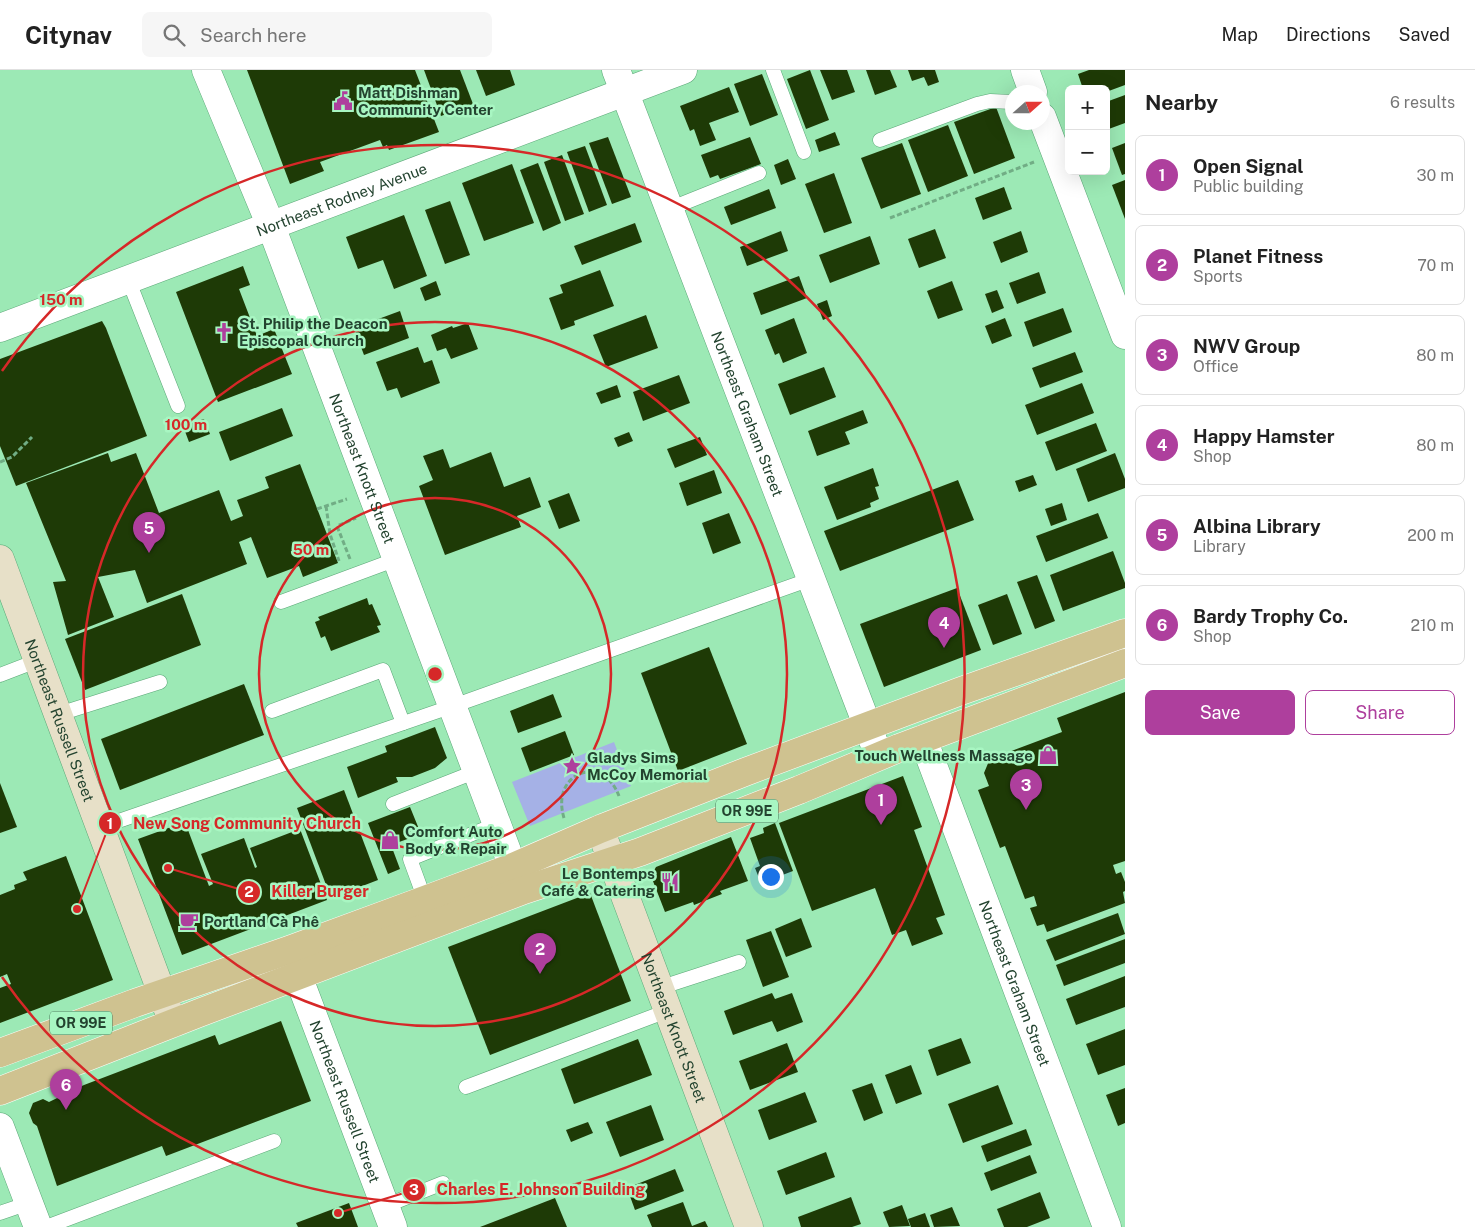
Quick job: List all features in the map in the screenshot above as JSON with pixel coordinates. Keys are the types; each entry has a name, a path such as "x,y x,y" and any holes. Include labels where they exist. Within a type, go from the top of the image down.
{"main road":[{"name":"OR 99E","path":"0,1053 162,993 289,950 425,900 513,867 600,829 867,726 1125,634"},
{"name":"OR 99E","path":"0,1091 524,890 640,852 714,824 879,756 1125,662"}],"street":[{"name":"Northeast Knott Street","path":"206,70 271,226 513,867"},
{"name":"Northeast Rodney Avenue","path":"0,328 271,226 620,81 683,70"},
{"path":"1025,70 1030,85"},
{"name":"Northeast Graham Street","path":"620,81 879,756"},
{"path":"1047,130 1125,335"},
{"name":"Northeast Russell Street","path":"2,569 39,660 173,1024"},
{"name":"Northeast Graham Street","path":"923,739 1107,1227"},
{"name":"Northeast Knott Street","path":"600,829 749,1227"},
{"name":"Northeast Russell Street","path":"298,976 389,1216"},
{"path":"0,1127 33,1215"}],"lane":[{"path":"773,70 804,152"},
{"path":"880,140 977,104 990,100 1005,101"},
{"path":"669,209 759,173"},
{"path":"128,279 178,406"},
{"path":"281,602 397,559"},
{"path":"101,826 403,724 811,579"},
{"path":"0,675 39,660"},
{"path":"272,711 383,670 403,724"},
{"path":"59,714 160,682"},
{"path":"393,804 477,772"},
{"path":"425,900 410,859 497,824"},
{"path":"466,1087 663,1000 739,962"},
{"path":"46,1227 274,1141"},
{"path":"389,1216 443,1183"},
{"path":"0,1213 33,1215"}],"path":[{"path":"890,218 1056,154"},
{"path":"0,462 12,457 32,437"},
{"path":"317,509 346,499"},
{"path":"326,506 330,534 340,566"},
{"path":"346,563 351,561 336,526 379,510"},
{"path":"564,819 561,809 564,790 568,782 578,774 590,772 602,775 613,783 620,797"}],"shaded area":[{"path":"614,742 631,786 530,826 512,782"}],"building":[{"name":"Matt Dishman Community Center","path":"247,70 415,70 439,132 389,150 387,145 383,147 380,140 320,162 324,171 290,184"},
{"path":"424,70 460,70 473,104 441,116"},
{"path":"476,70 510,70 515,85 486,96"},
{"path":"810,70 829,120 806,129 787,79"},
{"path":"820,70 847,70 855,92 832,100"},
{"path":"866,70 890,70 897,87 875,95"},
{"path":"908,70 935,70 939,82 928,86 924,77 912,81"},
{"path":"1089,70 1125,70 1125,85 1110,91 1110,85 1082,85 1078,74"},
{"path":"762,74 778,115 750,126 734,84"},
{"path":"729,87 739,112 709,123 716,140 700,146 694,129 690,131 680,106"},
{"path":"1125,95 1125,123 1110,129 1110,101"},
{"path":"996,107 1015,158 974,174 954,122"},
{"path":"948,125 968,176 928,192 908,140"},
{"path":"835,132 840,145 819,152 815,140"},
{"path":"608,137 631,197 612,204 589,143"},
{"path":"750,137 761,164 720,179 718,175 710,178 701,155"},
{"path":"902,143 921,194 881,209 861,158"},
{"path":"1125,143 1125,174 1122,175 1112,148"},
{"path":"585,146 607,205 589,212 567,152"},
{"path":"562,155 584,214 565,221 544,162"},
{"path":"788,159 796,179 781,185 774,165"},
{"path":"538,163 561,223 543,231 520,170"},
{"path":"512,164 534,223 484,241 462,183"},
{"path":"834,173 852,223 824,233 805,184"},
{"path":"1125,180 1125,219 1112,185"},
{"path":"1004,187 1012,209 983,220 975,198"},
{"path":"769,189 776,208 731,225 724,207"},
{"path":"450,201 470,255 445,264 425,210"},
{"path":"404,215 427,276 394,289 383,260 358,269 346,237"},
{"path":"635,223 642,242 582,265 574,246"},
{"path":"935,229 946,258 919,268 908,239"},
{"path":"781,231 788,251 747,266 740,247"},
{"path":"1021,231 1028,252 1001,263 993,242"},
{"path":"870,236 880,264 830,283 819,255"},
{"name":"St. Philip the Deacon Episcopal Church","path":"243,266 250,285 239,289 257,336 274,329 292,374 218,402 176,292"},
{"path":"600,270 614,306 574,321 575,325 561,330 549,298 563,293 560,285"},
{"path":"1039,272 1046,293 1017,304 1009,283"},
{"path":"799,276 807,298 761,315 753,293"},
{"path":"436,281 441,295 425,301 420,288"},
{"path":"952,281 963,310 938,319 927,291"},
{"path":"997,290 1004,308 992,313 985,294"},
{"path":"827,300 832,316 823,320 817,304"},
{"path":"1063,308 1072,332 1033,347 1024,322"},
{"path":"400,311 409,338 364,355 354,328"},
{"path":"646,315 658,348 606,367 593,335"},
{"path":"794,318 807,353 783,363 779,353 775,355 765,330"},
{"path":"1005,318 1012,336 992,344 985,326"},
{"path":"102,321 147,436 16,486 0,446 0,359"},
{"path":"468,323 478,349 451,359 446,348 437,351 431,335 452,326 453,328"},
{"path":"418,347 424,363 432,360 440,383 401,398 397,388 387,391 376,362"},
{"path":"1075,352 1083,372 1040,388 1032,368"},
{"path":"824,367 836,397 790,415 778,384"},
{"path":"679,375 690,403 643,421 633,392"},
{"path":"1082,383 1094,413 1037,435 1025,405"},
{"path":"617,385 621,397 601,404 596,393"},
{"path":"282,408 293,436 230,461 219,432"},
{"path":"863,410 868,423 845,432 850,444 817,456 808,431"},
{"path":"204,419 210,434 189,442 183,426"},
{"path":"1096,423 1107,451 1056,471 1045,442"},
{"path":"629,432 633,441 618,447 614,438"},
{"path":"700,437 707,455 675,468 667,449"},
{"path":"443,449 450,468 491,452 504,487 530,477 541,507 517,516 521,527 445,555 419,486 433,480 423,456"},
{"path":"108,453 111,462 136,453 159,513 219,490 231,521 243,516 237,500 269,488 265,477 300,464 338,563 303,577 299,566 267,578 251,537 239,542 247,564 147,603 135,570 98,577 114,617 68,635 53,582 66,581 26,483"},
{"path":"1115,453 1125,479 1125,488 1088,502 1076,469"},
{"path":"873,468 879,486 875,487 879,499 870,503 871,507 837,520 824,487"},
{"path":"714,470 722,493 687,506 679,483"},
{"path":"1033,475 1037,485 1019,492 1015,481"},
{"path":"958,480 974,520 840,571 824,531"},
{"path":"569,493 580,521 559,529 548,501"},
{"path":"1062,503 1067,520 1051,526 1045,509"},
{"path":"729,513 741,543 713,554 702,523"},
{"path":"1098,513 1108,538 1046,562 1036,536"},
{"path":"1113,551 1125,583 1125,588 1063,611 1050,575"},
{"path":"1037,575 1055,621 1035,629 1017,582"},
{"path":"957,588 981,650 884,687 860,624"},
{"path":"182,594 201,645 85,690 65,639"},
{"path":"1007,594 1022,634 993,645 978,605"},
{"path":"367,598 369,605 372,604 381,625 377,626 380,632 331,651 325,636 321,638 315,622 320,620 318,617"},
{"path":"709,647 747,744 678,771 641,673"},
{"path":"244,684 264,735 120,790 101,739"},
{"path":"1125,692 1125,861 1113,865 1116,874 1121,872 1125,882 1125,891 1123,892 1125,903 1047,932 1044,924 1037,926 1030,908 1037,906 1034,896 1025,899 1005,846 1000,848 978,790 989,786 984,773 989,761 993,758 1062,732 1057,718"},
{"path":"553,694 562,717 518,733 510,711"},
{"path":"435,727 447,758 435,768 412,777 396,777 398,782 358,798 347,767 387,752 385,746"},
{"path":"565,731 574,755 530,772 521,748"},
{"path":"903,776 922,827 914,830 945,915 936,918 943,934 912,946 906,930 892,935 875,888 812,911 779,823"},
{"path":"0,783 17,827 0,833"},
{"path":"344,790 378,880 331,898 297,808"},
{"name":"Comfort Auto Body & Repair","path":"410,807 421,834 391,845 400,869 388,874 368,823"},
{"path":"185,822 209,886 213,884 201,854 244,838 255,868 257,867 250,848 300,829 327,900 182,955 138,839"},
{"path":"775,823 793,871 761,883 755,868 760,866 750,838 764,833 763,828"},
{"path":"731,837 748,881 720,891 722,894 694,905 693,902 665,912 651,876 656,867"},
{"path":"66,856 113,980 0,1023 0,988 11,984 7,974 0,977 0,895 15,889 14,885 27,880 23,872"},
{"path":"590,893 631,1001 490,1055 448,947"},
{"path":"1118,913 1125,934 1055,961 1046,940"},
{"path":"801,918 812,947 786,957 775,929"},
{"path":"771,931 789,977 763,987 746,940"},
{"path":"1125,939 1125,963 1064,986 1056,965"},
{"path":"1125,976 1125,1007 1076,1025 1066,999"},
{"path":"772,993 775,999 792,993 803,1022 777,1032 772,1021 733,1035 724,1011"},
{"path":"281,1021 311,1101 166,1156 162,1146 57,1186 37,1126 33,1123 29,1113 33,1103 43,1099 49,1102 84,1085 215,1035 219,1045"},
{"path":"1125,1029 1125,1065 1098,1075 1086,1044"},
{"path":"961,1038 971,1063 937,1076 928,1050"},
{"path":"638,1039 652,1075 574,1104 561,1069"},
{"path":"787,1043 798,1072 750,1090 739,1061"},
{"path":"911,1065 922,1094 896,1104 885,1075"},
{"path":"872,1083 883,1113 864,1121 852,1090"},
{"path":"998,1085 1013,1124 963,1143 948,1104"},
{"path":"1125,1088 1125,1123 1118,1126 1106,1095"},
{"path":"805,1092 817,1122 769,1140 758,1110"},
{"path":"651,1105 664,1140 620,1157 606,1122"},
{"path":"588,1122 593,1133 571,1142 566,1130"},
{"path":"1026,1129 1032,1145 987,1162 981,1146"},
{"path":"826,1152 835,1177 786,1195 777,1171"},
{"path":"1030,1155 1037,1173 991,1191 984,1173"},
{"path":"675,1169 684,1191 635,1210 627,1188"},
{"path":"1040,1192 1050,1218 1027,1227 1004,1227 997,1209"},
{"path":"851,1197 861,1224 852,1227 801,1227 798,1217"},
{"path":"555,1198 567,1227 480,1227"},
{"path":"683,1202 692,1226 705,1221 708,1227 652,1227 647,1215"},
{"path":"349,1203 358,1227 298,1227 296,1223"},
{"path":"902,1205 910,1226 889,1227 883,1212"},
{"path":"952,1207 960,1226 934,1227 930,1215"},
{"path":"925,1213 930,1227 911,1227 908,1219"}],"place":[{"name":"Matt Dishman Community Center","path":"343,101"},
{"name":"St. Philip the Deacon Episcopal Church","path":"224,332"},
{"name":"Albina Library","path":"149,553"},
{"name":"Happy Hamster","path":"944,648"},
{"name":"Touch Wellness Massage","path":"1048,755"},
{"name":"Gladys Sims McCoy Memorial","path":"572,766"},
{"name":"NWV Group","path":"1026,810"},
{"name":"Open Signal","path":"881,825"},
{"name":"Comfort Auto Body & Repair","path":"390,840"},
{"name":"Killer Burger","path":"168,868"},
{"name":"Le Bontemps Café & Catering","path":"670,882"},
{"name":"New Song Community Church","path":"77,909"},
{"name":"Portland Cà Phê","path":"189,921"},
{"name":"Planet Fitness","path":"540,974"},
{"name":"Bardy Trophy Co.","path":"66,1110"},
{"name":"Charles E. Johnson Building","path":"338,1213"}]}
